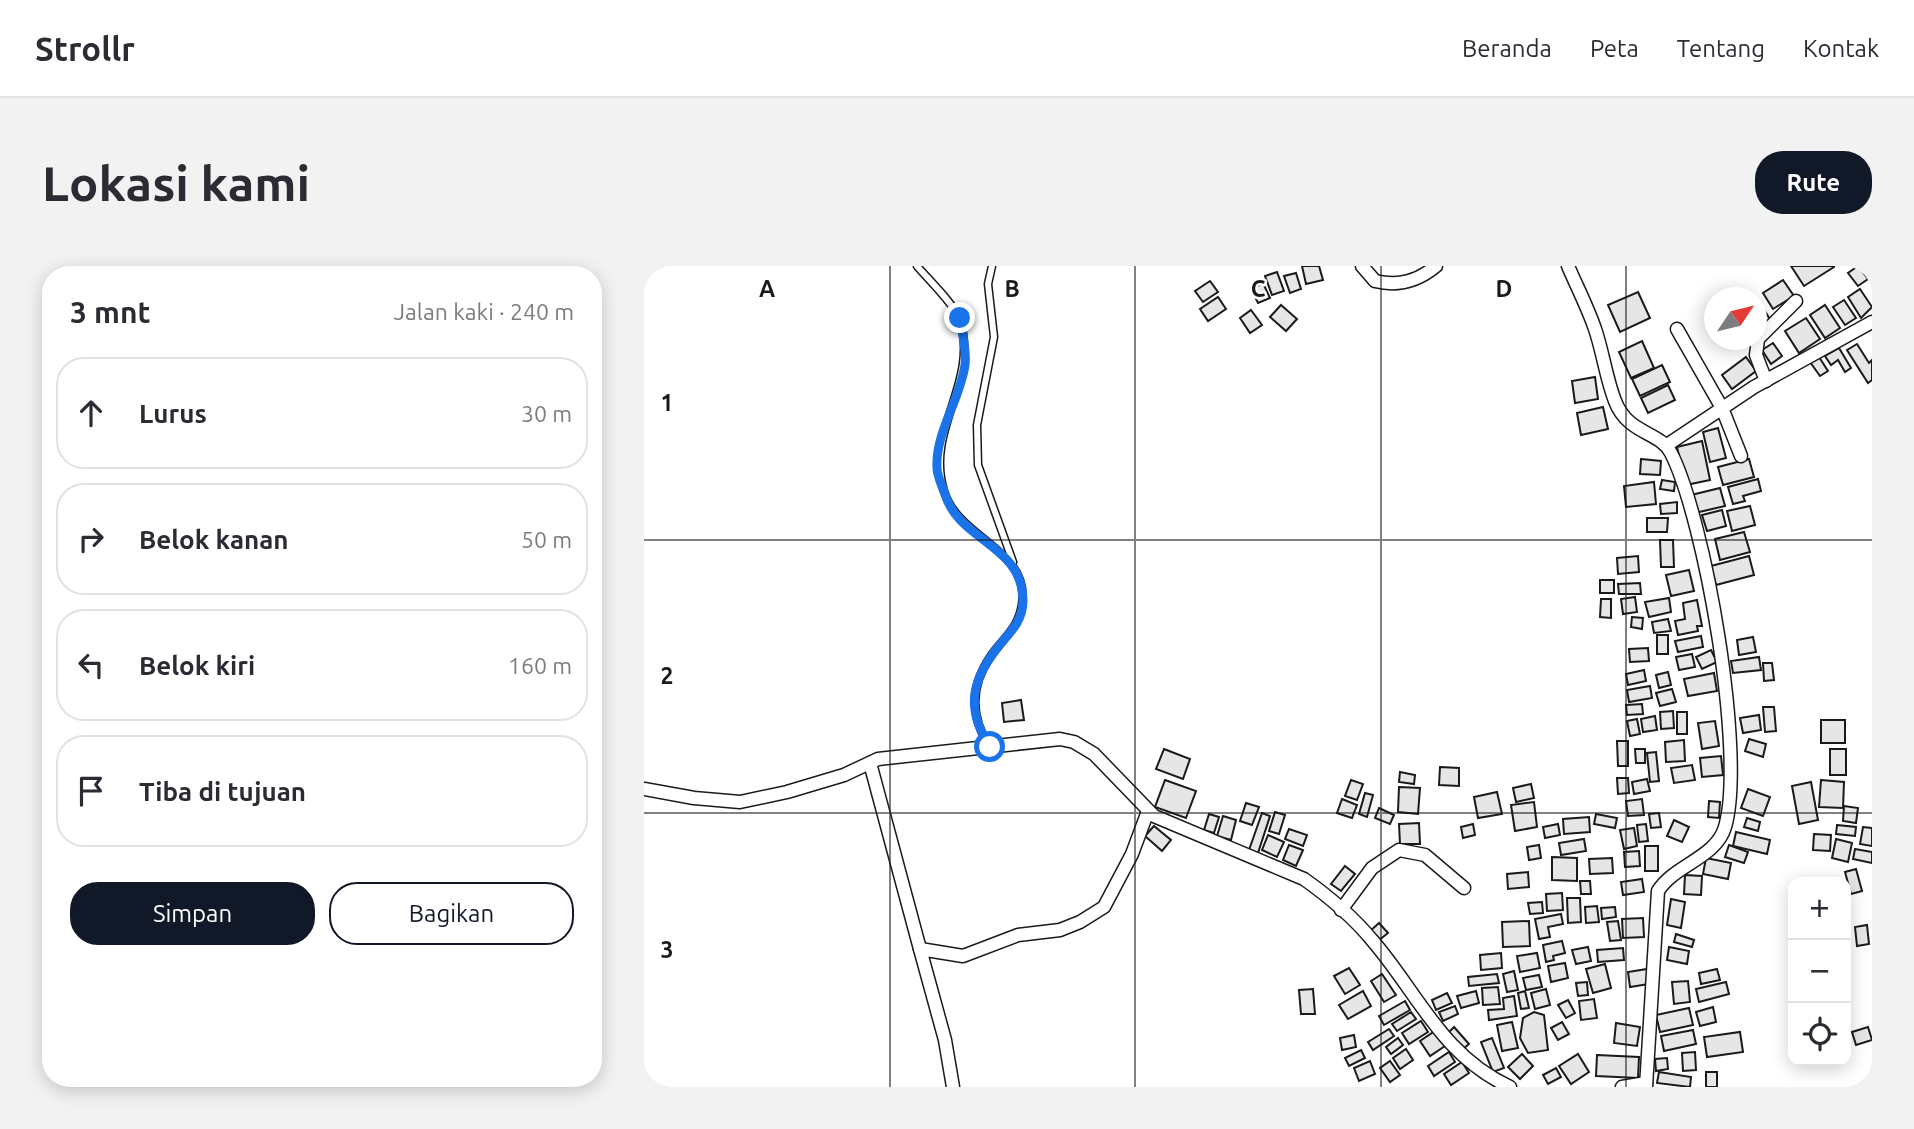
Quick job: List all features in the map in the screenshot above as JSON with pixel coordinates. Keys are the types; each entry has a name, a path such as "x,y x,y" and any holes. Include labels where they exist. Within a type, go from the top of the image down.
{"street":[{"path":"1362,266 1376,281 1399,284 1413,281 1436,266"},
{"path":"1568,266 1595,328 1615,400 1623,416 1634,428 1667,445 1688,504 1712,605 1724,673 1730,752 1729,800 1725,829 1715,844 1665,879 1658,891 1646,1085 1622,1087"},
{"path":"1766,380 1756,355 1758,339 1796,301"},
{"path":"1667,445 1766,380 1872,322"},
{"path":"1677,329 1722,408 1741,456"},
{"path":"644,789 740,802 833,779 878,759 1040,739 1073,742 1094,754 1148,811 1224,848 1304,880 1373,940 1418,1005 1458,1052 1510,1087"},
{"path":"870,763 945,1040 953,1087"},
{"path":"920,949 963,956 1018,935 1060,930 1092,915 1104,907 1120,878 1148,811"},
{"path":"1341,910 1372,868 1399,850 1425,855 1464,888"}],"lane":[{"path":"917,266 960,318 965,365 943,433 937,468 946,499 967,529 1014,564"},
{"path":"990,747 977,726 973,693 989,658 1018,624 1023,601 1014,564 978,465 977,425 994,337 989,284 992,266"}],"building":[{"path":"1302,266 1319,266 1323,280 1306,284"},
{"path":"1791,266 1834,266 1834,267 1804,286"},
{"path":"1858,266 1868,279 1858,286 1848,273"},
{"path":"1277,272 1284,291 1272,295 1265,276"},
{"path":"1296,273 1301,289 1290,293 1284,276"},
{"path":"1783,280 1794,296 1773,309 1767,299 1767,290"},
{"path":"1210,281 1218,292 1203,302 1195,291"},
{"path":"1263,283 1270,298 1258,303 1251,289"},
{"path":"1860,289 1872,307 1861,318 1848,297"},
{"path":"1638,292 1650,318 1620,332 1608,305"},
{"path":"1218,297 1226,309 1208,321 1200,309"},
{"path":"1844,300 1856,318 1845,325 1833,307"},
{"path":"1281,305 1297,319 1286,331 1270,317"},
{"path":"1825,305 1840,328 1825,338 1810,315"},
{"path":"1251,310 1262,325 1250,333 1240,318"},
{"path":"1806,318 1820,339 1799,353 1785,331"},
{"path":"1642,341 1654,368 1631,378 1619,352"},
{"path":"1773,343 1782,356 1771,364 1762,350 1767,350"},
{"path":"1857,344 1869,363 1872,360 1872,380 1868,383 1847,350"},
{"path":"1839,348 1851,368 1845,372 1838,360 1831,365 1825,356"},
{"path":"1746,357 1756,371 1732,389 1722,375"},
{"path":"1819,357 1828,371 1820,376 1810,362"},
{"path":"1662,365 1670,382 1640,396 1632,379"},
{"path":"1595,377 1598,399 1575,403 1572,381"},
{"path":"1668,385 1675,400 1648,413 1641,398"},
{"path":"1603,407 1608,429 1581,435 1577,413"},
{"path":"1718,428 1726,458 1710,462 1703,432"},
{"path":"1702,441 1710,480 1686,485 1677,447"},
{"path":"1641,459 1661,461 1660,475 1640,474"},
{"path":"1749,459 1754,477 1723,485 1718,467"},
{"path":"1758,479 1761,491 1743,496 1745,501 1733,504 1728,487"},
{"path":"1662,480 1675,482 1674,491 1660,489"},
{"path":"1654,482 1656,504 1626,507 1624,486"},
{"path":"1720,488 1725,506 1695,513 1691,495"},
{"path":"1677,502 1677,513 1661,514 1660,504"},
{"path":"1750,506 1755,525 1732,531 1727,511"},
{"path":"1722,510 1726,526 1707,531 1702,515"},
{"path":"1647,518 1668,518 1667,532 1647,532"},
{"path":"1744,532 1750,552 1720,560 1715,539"},
{"path":"1660,540 1673,540 1674,567 1661,567"},
{"path":"1638,556 1639,572 1618,574 1617,558"},
{"path":"1749,556 1754,575 1716,585 1711,566"},
{"path":"1689,570 1694,591 1671,596 1666,575"},
{"path":"1600,580 1614,580 1614,593 1600,593"},
{"path":"1640,583 1641,594 1619,594 1618,584"},
{"path":"1635,597 1637,612 1623,614 1621,599"},
{"path":"1669,598 1671,612 1649,617 1645,602"},
{"path":"1601,599 1611,599 1611,618 1600,617"},
{"path":"1697,600 1702,626 1697,626 1698,631 1678,635 1675,621 1685,619 1683,603"},
{"path":"1632,617 1643,618 1642,629 1631,627"},
{"path":"1668,619 1671,631 1654,633 1652,622"},
{"path":"1657,635 1668,635 1668,654 1657,654"},
{"path":"1701,636 1703,647 1678,652 1675,641"},
{"path":"1753,637 1756,652 1739,655 1737,640"},
{"path":"1648,648 1649,661 1630,662 1629,649"},
{"path":"1711,650 1717,662 1702,669 1696,657"},
{"path":"1692,654 1695,667 1679,670 1676,657"},
{"path":"1759,657 1761,670 1733,673 1731,661"},
{"path":"1763,663 1772,663 1774,680 1764,681"},
{"path":"1644,670 1646,681 1628,685 1626,674"},
{"path":"1668,672 1671,685 1659,688 1656,675"},
{"path":"1714,673 1717,691 1688,696 1684,679"},
{"path":"1650,686 1652,698 1629,702 1627,690"},
{"path":"1672,689 1676,702 1660,706 1656,693"},
{"path":"1021,700 1024,720 1004,722 1002,703"},
{"path":"1642,704 1643,714 1627,715 1626,705"},
{"path":"1763,707 1774,707 1776,731 1765,732"},
{"path":"1673,711 1674,728 1661,729 1660,712"},
{"path":"1677,712 1687,712 1687,734 1677,734"},
{"path":"1759,715 1761,730 1743,733 1740,718"},
{"path":"1655,716 1657,730 1643,732 1641,719"},
{"path":"1637,719 1640,734 1630,736 1627,721"},
{"path":"1821,720 1845,720 1845,743 1821,743"},
{"path":"1715,721 1719,746 1702,749 1698,723"},
{"path":"1749,739 1766,744 1763,757 1745,751"},
{"path":"1684,740 1685,761 1666,762 1665,742"},
{"path":"1617,741 1628,741 1628,766 1618,766"},
{"path":"1164,749 1190,759 1183,779 1156,769"},
{"path":"1635,749 1645,749 1645,763 1636,763"},
{"path":"1830,749 1846,749 1846,775 1830,775"},
{"path":"1656,752 1659,781 1650,782 1647,753"},
{"path":"1721,756 1723,775 1702,777 1700,758"},
{"path":"1692,765 1695,780 1674,783 1671,768"},
{"path":"1440,767 1459,768 1459,786 1439,785"},
{"path":"1400,772 1415,775 1414,784 1399,782"},
{"path":"1617,778 1628,778 1629,793 1618,794"},
{"path":"1647,779 1650,791 1634,794 1632,782"},
{"path":"1165,780 1196,791 1186,818 1155,807"},
{"path":"1351,780 1363,784 1357,800 1345,796"},
{"path":"1821,780 1844,782 1843,808 1819,807"},
{"path":"1811,782 1818,820 1799,824 1792,786"},
{"path":"1531,784 1534,798 1516,802 1513,788"},
{"path":"1399,787 1420,788 1418,814 1398,812"},
{"path":"1748,789 1770,797 1763,816 1741,808"},
{"path":"1497,792 1502,814 1478,818 1474,797"},
{"path":"1365,793 1373,795 1367,817 1359,814"},
{"path":"1342,799 1357,805 1352,818 1337,813"},
{"path":"1642,799 1644,815 1628,816 1626,801"},
{"path":"1709,801 1720,802 1719,818 1708,817"},
{"path":"1534,802 1537,827 1515,831 1511,805"},
{"path":"1246,803 1259,807 1252,825 1240,821"},
{"path":"1844,806 1858,808 1856,823 1843,821"},
{"path":"1379,808 1394,815 1390,824 1375,818"},
{"path":"1275,812 1285,815 1279,834 1269,831"},
{"path":"1262,813 1270,816 1258,853 1249,850"},
{"path":"1659,813 1661,827 1651,828 1649,814"},
{"path":"1209,814 1219,817 1214,833 1204,830"},
{"path":"1596,814 1617,818 1615,828 1594,824"},
{"path":"1223,816 1236,820 1231,840 1217,836"},
{"path":"1589,817 1590,832 1564,834 1563,819"},
{"path":"1747,818 1760,822 1758,831 1744,827"},
{"path":"1674,820 1689,827 1682,842 1667,836"},
{"path":"1419,823 1420,844 1400,844 1399,824"},
{"path":"1473,824 1475,835 1463,838 1461,827"},
{"path":"1558,824 1560,835 1545,838 1543,827"},
{"path":"1646,824 1648,841 1639,842 1637,825"},
{"path":"1837,825 1856,827 1855,836 1836,834"},
{"path":"1154,826 1171,840 1162,851 1145,836"},
{"path":"1863,827 1872,828 1872,846 1860,844"},
{"path":"1634,828 1637,846 1624,849 1620,830"},
{"path":"1289,829 1307,835 1303,846 1285,839"},
{"path":"1736,832 1770,840 1767,854 1733,846"},
{"path":"1814,834 1831,835 1830,851 1813,850"},
{"path":"1268,835 1284,842 1277,857 1262,850"},
{"path":"1584,839 1586,851 1561,855 1559,843"},
{"path":"1836,839 1852,843 1848,862 1832,858"},
{"path":"1289,845 1303,850 1296,866 1283,860"},
{"path":"1539,845 1541,858 1529,860 1527,847"},
{"path":"1729,845 1748,852 1744,863 1725,857"},
{"path":"1645,846 1658,846 1658,871 1645,871"},
{"path":"1855,849 1872,852 1872,863 1853,859"},
{"path":"1639,851 1640,866 1625,867 1624,852"},
{"path":"1552,857 1577,858 1577,881 1552,880"},
{"path":"1612,858 1613,873 1590,874 1589,859"},
{"path":"1706,858 1731,863 1728,879 1703,874"},
{"path":"1345,866 1355,874 1341,891 1331,884"},
{"path":"1856,869 1862,891 1851,894 1851,877 1846,877 1845,872"},
{"path":"1528,872 1529,887 1508,889 1507,874"},
{"path":"1685,875 1702,876 1701,895 1684,894"},
{"path":"1642,879 1644,892 1623,895 1621,882"},
{"path":"1580,881 1590,881 1591,894 1581,894"},
{"path":"1562,893 1563,910 1547,911 1546,894"},
{"path":"1567,898 1580,898 1581,922 1568,923"},
{"path":"1671,899 1685,902 1681,928 1667,925"},
{"path":"1542,902 1543,913 1530,914 1528,903"},
{"path":"1597,906 1599,922 1586,923 1585,907"},
{"path":"1615,907 1616,917 1602,919 1601,908"},
{"path":"1561,914 1563,924 1548,927 1550,937 1539,939 1535,919"},
{"path":"1643,918 1644,937 1623,938 1622,919"},
{"path":"1529,921 1530,946 1503,947 1502,922"},
{"path":"1618,921 1621,940 1610,941 1607,922"},
{"path":"1379,923 1388,933 1378,941 1370,931"},
{"path":"1867,925 1869,944 1857,946 1855,927"},
{"path":"1676,934 1694,940 1692,947 1674,942"},
{"path":"1562,941 1565,953 1553,956 1554,960 1546,962 1543,945"},
{"path":"1588,947 1591,961 1576,964 1572,950"},
{"path":"1669,947 1689,951 1687,964 1667,960"},
{"path":"1623,948 1624,960 1598,962 1597,950"},
{"path":"1501,953 1502,968 1481,970 1480,955"},
{"path":"1537,953 1540,968 1520,972 1517,956"},
{"path":"1565,963 1568,978 1551,982 1548,966"},
{"path":"1605,964 1611,988 1593,993 1586,969"},
{"path":"1349,968 1360,985 1345,994 1334,976"},
{"path":"1647,969 1649,984 1630,987 1628,972"},
{"path":"1717,969 1720,980 1701,984 1699,973"},
{"path":"1514,971 1518,990 1507,992 1503,974"},
{"path":"1382,974 1396,995 1384,1002 1371,981"},
{"path":"1497,974 1499,983 1469,986 1468,977"},
{"path":"1539,975 1542,987 1526,990 1523,978"},
{"path":"1688,981 1690,1002 1674,1004 1672,982"},
{"path":"1587,982 1588,995 1578,996 1576,983"},
{"path":"1726,982 1729,994 1699,1002 1696,989"},
{"path":"1498,987 1500,1004 1483,1005 1482,988"},
{"path":"1313,989 1315,1014 1301,1014 1299,990"},
{"path":"1546,989 1550,1005 1535,1009 1531,993"},
{"path":"1363,991 1371,1006 1348,1019 1339,1005"},
{"path":"1476,991 1479,1003 1461,1008 1457,996"},
{"path":"1525,991 1529,1008 1521,1009 1518,993"},
{"path":"1447,993 1452,1003 1436,1010 1432,1000"},
{"path":"1514,996 1517,1016 1489,1020 1488,1010 1504,1009 1503,998"},
{"path":"1594,999 1597,1018 1581,1020 1579,1001"},
{"path":"1568,1000 1575,1013 1566,1018 1558,1005"},
{"path":"1405,1001 1410,1010 1384,1025 1379,1016"},
{"path":"1455,1006 1458,1014 1443,1021 1439,1012"},
{"path":"1713,1007 1716,1022 1700,1026 1696,1012"},
{"path":"1689,1008 1693,1025 1660,1032 1656,1015"},
{"path":"1411,1012 1416,1019 1397,1031 1392,1024"},
{"path":"1534,1012 1544,1015 1548,1050 1528,1053 1520,1038 1523,1018"},
{"path":"1421,1021 1428,1032 1409,1044 1402,1033"},
{"path":"1512,1022 1518,1048 1502,1051 1497,1025"},
{"path":"1562,1022 1569,1034 1558,1040 1551,1028"},
{"path":"1616,1023 1640,1027 1637,1046 1614,1043"},
{"path":"1454,1027 1469,1044 1463,1049 1449,1032"},
{"path":"1868,1027 1872,1040 1856,1045 1852,1032"},
{"path":"1389,1029 1394,1036 1373,1050 1368,1042"},
{"path":"1693,1030 1696,1044 1664,1051 1661,1036"},
{"path":"1435,1031 1445,1046 1430,1056 1420,1041"},
{"path":"1740,1032 1743,1052 1707,1057 1704,1037"},
{"path":"1354,1035 1356,1047 1342,1050 1340,1038"},
{"path":"1398,1038 1403,1045 1391,1054 1386,1047"},
{"path":"1492,1038 1504,1068 1493,1072 1481,1042"},
{"path":"1406,1049 1413,1060 1400,1069 1393,1058"},
{"path":"1361,1050 1365,1058 1349,1066 1345,1058"},
{"path":"1449,1052 1455,1062 1434,1076 1428,1066"},
{"path":"1695,1052 1696,1070 1683,1071 1682,1053"},
{"path":"1522,1054 1533,1066 1520,1079 1508,1067"},
{"path":"1578,1054 1589,1072 1571,1084 1559,1066"},
{"path":"1597,1055 1639,1057 1638,1078 1596,1076"},
{"path":"1667,1058 1668,1069 1656,1071 1655,1059"},
{"path":"1370,1061 1375,1074 1359,1081 1354,1068"},
{"path":"1390,1061 1400,1075 1390,1082 1380,1068"},
{"path":"1462,1062 1469,1073 1451,1085 1444,1074"},
{"path":"1556,1068 1561,1077 1548,1084 1543,1075"},
{"path":"1659,1072 1691,1077 1690,1087 1657,1083"},
{"path":"1706,1072 1717,1072 1717,1087 1706,1087"}],"route":[{"path":"960,318 965,365 943,433 937,468 946,499 967,529 1014,564 1023,601 1018,624 989,658 973,693 977,726 990,747"}]}
